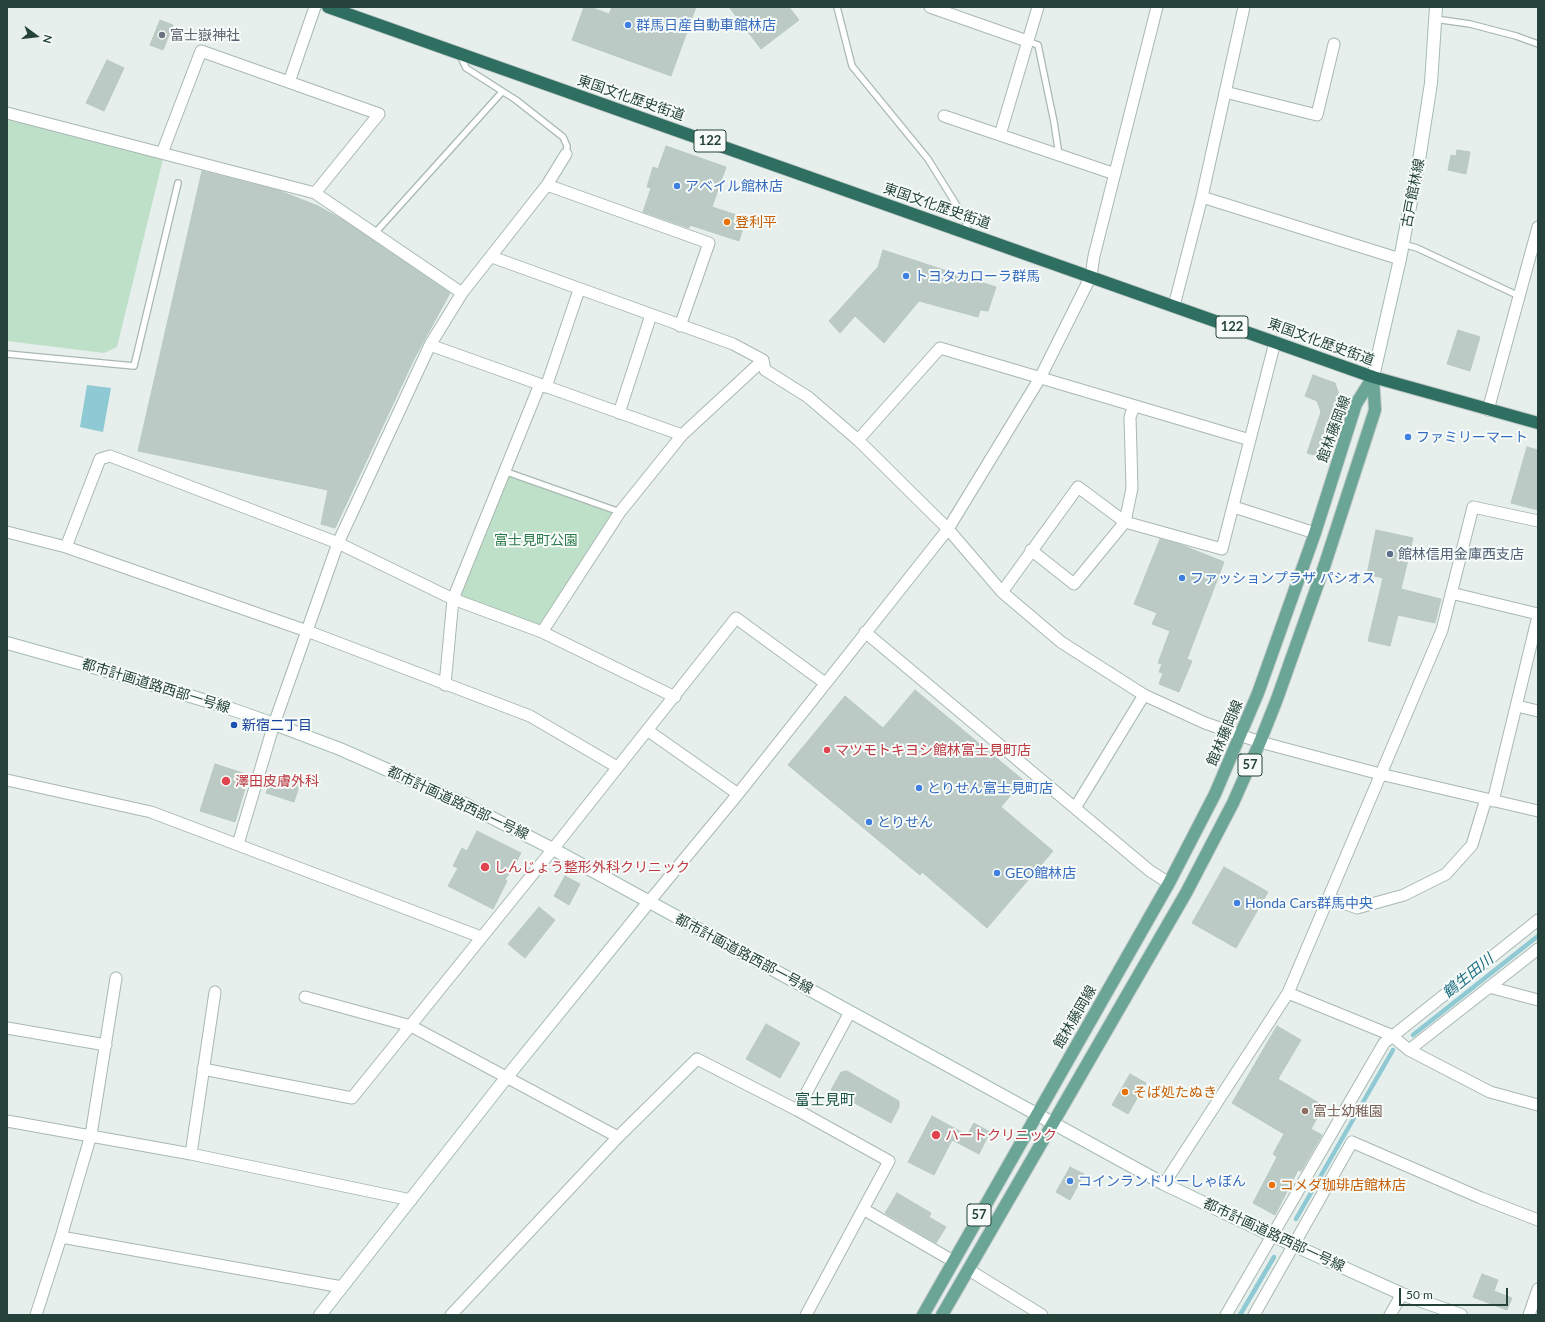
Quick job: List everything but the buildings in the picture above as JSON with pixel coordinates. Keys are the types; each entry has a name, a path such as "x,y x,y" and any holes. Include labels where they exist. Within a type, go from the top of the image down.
{"highway":[{"name":"東国文化歴史街道","path":"328,7 1373,377 1538,423"}],"main road":[{"name":"館林藤岡線","path":"923,1315 1168,883 1215,794 1241,736 1258,693 1315,533 1356,404 1373,377"},
{"name":"館林藤岡線","path":"942,1315 1186,893 1233,803 1260,742 1302,630 1375,410 1373,377"}],"street":[{"path":"289,82 315,7"},
{"path":"1000,135 1038,7"},
{"path":"320,1315 506,1078 738,794 948,529 1040,378 1091,276 1094,256 1156,7"},
{"path":"1174,306 1202,197 1244,7"},
{"path":"935,8 1027,41"},
{"name":"古戸館林線","path":"1373,377 1400,259 1420,154 1431,83 1435,13"},
{"path":"1225,92 1317,115 1334,44"},
{"path":"162,153 201,50 379,114 315,193"},
{"path":"7,112 315,193 462,293"},
{"path":"944,116 1115,174"},
{"path":"238,844 274,724 338,543 430,345 462,293 492,257 547,185 566,154"},
{"path":"547,185 709,242 680,326"},
{"path":"1202,197 1400,259"},
{"path":"1488,410 1538,227"},
{"path":"492,257 733,344 763,360"},
{"path":"446,685 452,599 504,471 543,385 580,290"},
{"path":"619,412 651,315"},
{"path":"1002,592 1078,487 1125,522 1222,549 1234,507 1274,342"},
{"path":"430,345 682,435"},
{"path":"858,440 940,348 1250,440"},
{"path":"542,632 620,512 682,435 763,360"},
{"path":"763,360 765,370 808,397 858,440 948,529 1002,592 1062,642 1144,694 1204,723 1260,742 1380,774 1538,811"},
{"path":"1031,550 1074,584 1125,522 1132,488 1130,417 1134,406"},
{"path":"66,547 100,459 110,456 338,543 452,599 542,632 675,696"},
{"path":"1234,507 1315,533"},
{"path":"1164,1184 1288,993 1442,630 1473,507 1538,521"},
{"path":"7,532 66,547 307,631 530,716 617,767"},
{"path":"1329,898 1357,908 1404,895 1446,874 1472,845 1490,800 1517,706 1538,615 1452,593"},
{"path":"203,1069 352,1098 553,849 736,618 825,683"},
{"path":"865,632 1150,871 1168,883"},
{"name":"都市計画道路西部一号線","path":"7,643 123,676 274,724 347,752 465,804 553,849 648,903 1164,1184 1271,1235 1402,1294 1461,1315"},
{"path":"1075,808 1144,694"},
{"path":"1517,706 1538,711"},
{"path":"647,730 738,794"},
{"path":"7,780 144,810 238,844 481,937"},
{"path":"1226,1315 1384,1042 1538,920"},
{"path":"1409,1050 1489,986 1538,950"},
{"path":"36,1315 91,1135 116,978"},
{"path":"1489,986 1538,1000"},
{"path":"191,1154 215,992"},
{"path":"1288,993 1391,1035 1409,1050 1490,1092 1538,1105"},
{"path":"305,997 411,1026 618,1137"},
{"path":"797,1110 850,1012"},
{"path":"7,1028 106,1045"},
{"path":"451,1315 618,1137 697,1059 797,1110 889,1161 806,1315"},
{"path":"7,1121 191,1154 411,1200"},
{"path":"1254,1315 1295,1246 1352,1142 1481,1198 1538,1220"},
{"path":"863,1209 953,1261"},
{"path":"61,1237 342,1287"},
{"path":"968,1270 1042,1315"},
{"path":"1529,1315 1538,1289"},
{"path":"1390,1315 1402,1294"}],"lane":[{"path":"837,7 852,66 928,159 964,217 969,233"},
{"path":"1435,13 1516,36 1538,44"},
{"path":"1027,41 1038,45 1054,122 1059,155"},
{"path":"459,53 466,68 502,92 563,137 567,146 566,154"},
{"path":"375,233 502,92"},
{"path":"7,354 134,366 178,183"},
{"path":"1403,244 1417,248 1519,296"},
{"path":"504,471 620,512"}],"green space":[{"path":"7,119 163,159 117,347 104,353 7,341"},
{"name":"富士見町公園","path":"504,471 620,512 542,632 453,599"}],"water":[{"path":"87,385 111,388 103,432 80,427"}],"waterway":[{"name":"鶴生田川","path":"1413,1035 1538,936"},
{"name":"鶴生田川","path":"1296,1219 1393,1050"},
{"name":"鶴生田川","path":"1240,1315 1274,1257"}],"place":[{"name":"群馬日産自動車館林店","path":"628,25"},
{"name":"富士嶽神社","path":"162,35"},
{"name":"アベイル館林店","path":"677,186"},
{"name":"登利平","path":"727,222"},
{"name":"トヨタカローラ群馬","path":"906,276"},
{"name":"ファミリーマート","path":"1408,437"},
{"name":"館林信用金庫西支店","path":"1390,554"},
{"name":"ファッションプラザ パシオス","path":"1182,578"},
{"name":"新宿二丁目","path":"234,725"},
{"name":"マツモトキヨシ館林富士見町店","path":"827,750"},
{"name":"澤田皮膚外科","path":"226,781"},
{"name":"とりせん富士見町店","path":"919,788"},
{"name":"とりせん","path":"869,822"},
{"name":"しんじょう整形外科クリニック","path":"485,867"},
{"name":"GEO館林店","path":"997,873"},
{"name":"Honda Cars群馬中央","path":"1237,903"},
{"name":"そば処たぬき","path":"1125,1092"},
{"name":"富士幼稚園","path":"1305,1111"},
{"name":"ハートクリニック","path":"936,1135"},
{"name":"コインランドリーしゃぼん","path":"1070,1181"},
{"name":"コメダ珈琲店館林店","path":"1272,1185"}],"district":[{"name":"富士見町","path":"825,1100"}]}
